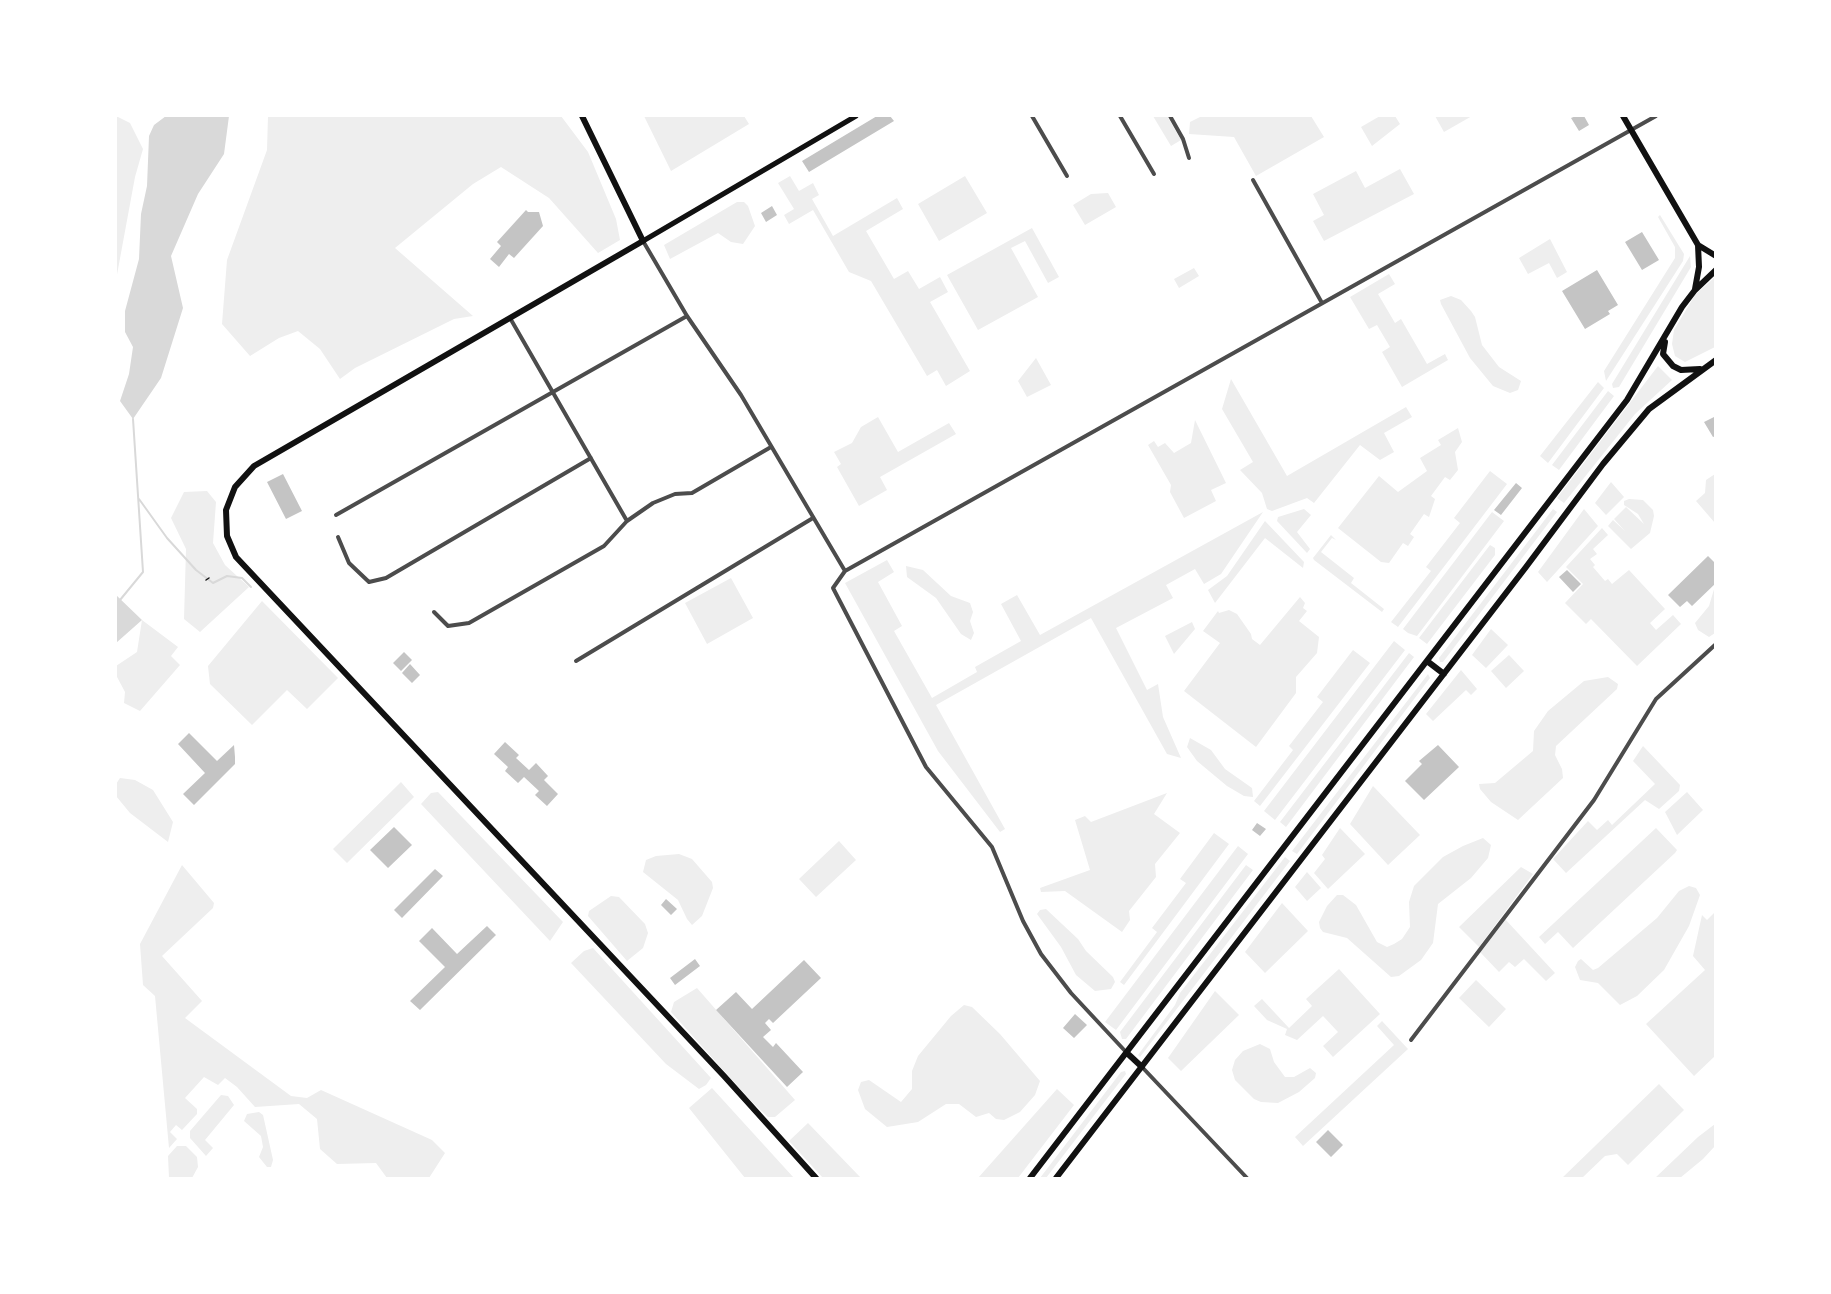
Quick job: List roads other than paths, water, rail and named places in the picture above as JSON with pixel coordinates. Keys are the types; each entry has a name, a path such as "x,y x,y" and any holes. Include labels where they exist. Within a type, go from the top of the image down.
{"main road":[{"path":"582,116 643,241"},
{"path":"816,1179 701,1051 236,557 227,537 225,510 235,487 254,466 856,116"},
{"path":"1623,116 1698,245 1699,267 1695,290"},
{"path":"1698,245 1716,256"},
{"path":"1030,1179 1627,400 1695,290 1716,270"},
{"path":"1669,330 1664,346 1667,360 1681,370 1702,369"},
{"path":"1056,1179 1444,675 1603,464 1639,420 1716,360"},
{"path":"1427,661 1444,675"},
{"path":"1127,1053 1142,1067"}],"street":[{"path":"1032,116 1067,176"},
{"path":"1120,116 1154,174"},
{"path":"1170,116 1183,139 1189,158"},
{"path":"1127,1053 1071,993 1041,954 1023,921 992,847 926,767 833,588 845,571 1656,116"},
{"path":"1253,180 1322,303"},
{"path":"643,241 845,571"},
{"path":"336,515 687,316"},
{"path":"510,318 627,521"},
{"path":"434,612 448,626 469,623 604,546 627,521 662,498 675,494 692,493 771,447"},
{"path":"338,537 349,563 369,582 386,578 591,458"},
{"path":"576,662 813,518"},
{"path":"1411,1040 1594,800 1656,699 1716,644"},
{"path":"1142,1067 1247,1179"}],"waterway":[{"path":"120,600 143,572 133,419"},
{"path":"139,499 167,538 196,570 213,583 227,576 242,578 251,587"}]}
